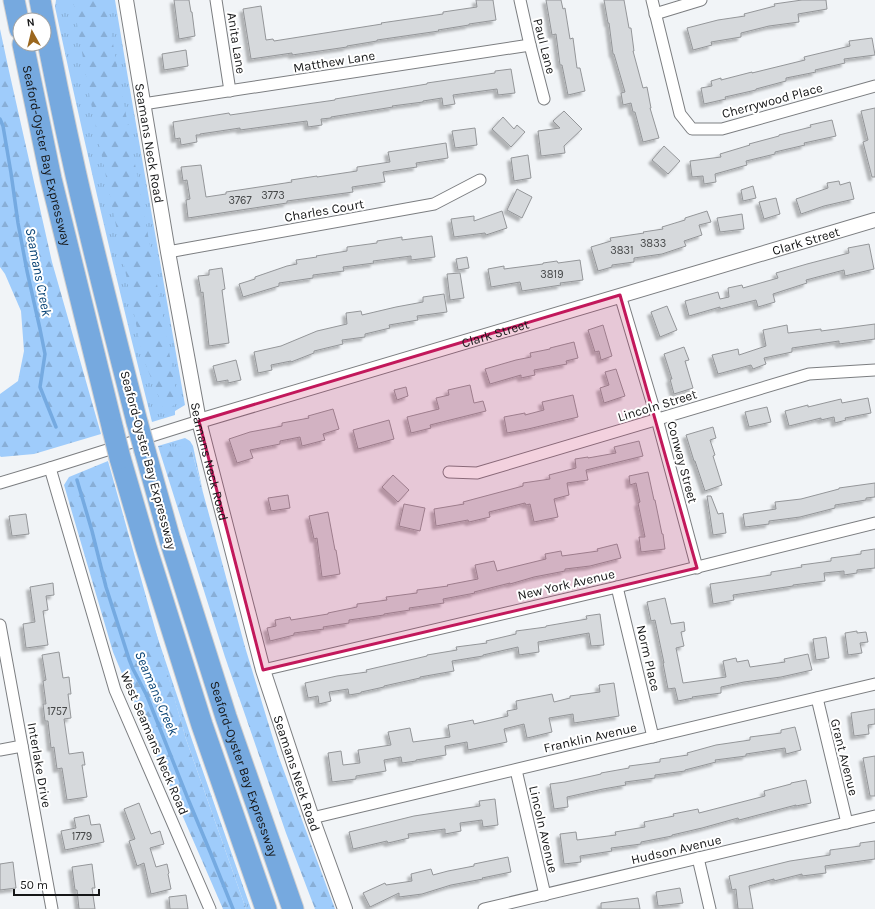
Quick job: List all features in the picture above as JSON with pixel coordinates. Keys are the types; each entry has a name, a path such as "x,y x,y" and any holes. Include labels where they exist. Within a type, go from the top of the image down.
{"highway":[{"path":"14,0 16,12"},
{"name":"Seaford-Oyster Bay Expressway","path":"40,0 76,174 144,451 170,540 226,717 294,909"},
{"name":"Seaford-Oyster Bay Expressway","path":"25,52 51,179 116,445 148,554 202,725 266,909"}],"street":[{"name":"Seamans Neck Road","path":"126,0 168,252 199,421 264,670 312,818 345,909"},
{"name":"Anita Lane","path":"216,0 230,91"},
{"name":"Paul Lane","path":"520,0 544,100"},
{"name":"Cherrywood Place","path":"652,0 680,114 692,129 722,129 875,86"},
{"path":"655,14 701,0"},
{"name":"Matthew Lane","path":"143,104 530,45"},
{"name":"Charles Court","path":"168,252 434,204 480,180"},
{"name":"Clark Street","path":"0,482 50,468 116,445 875,220"},
{"name":"Conway Street","path":"620,295 657,419 696,568"},
{"name":"Lincoln Street","path":"449,472 477,473 809,374 875,370"},
{"name":"West Seamans Neck Road","path":"50,468 115,690 210,909"},
{"name":"New York Avenue","path":"264,670 696,568 875,523"},
{"name":"Norm Place","path":"617,587 653,737"},
{"name":"Interlake Drive","path":"0,625 50,909"},
{"name":"Franklin Avenue","path":"312,818 875,684"},
{"name":"Grant Avenue","path":"816,698 847,823"},
{"path":"0,750 22,746"},
{"name":"Lincoln Avenue","path":"516,770 545,895"},
{"name":"Hudson Avenue","path":"484,909 875,816"},
{"path":"698,858 710,909"}],"highlighted area":[{"path":"620,295 697,568 263,670 199,421"}],"green space":[{"path":"56,0 115,0 185,405 175,411 175,415 152,422 90,163 55,7"},
{"path":"73,0 105,0 178,402 165,412 143,358 89,93"},
{"path":"0,29 52,262 101,434 34,454 1,457 0,394 18,381 24,351 21,311 5,274 0,267"},
{"path":"185,438 190,441 193,446 203,492 192,452 158,446"},
{"path":"158,446 182,447 192,452 245,647 278,755 335,909 315,909 286,833 225,657"},
{"path":"108,461 186,739 246,909 223,909 113,652 64,485 69,477"},
{"path":"153,624 251,909 246,909 186,739"}],"building":[{"path":"174,0 189,0 195,36 179,39"},
{"path":"476,0 493,0 496,20 438,30 439,31 377,40 347,47 251,59 243,9 261,6 266,40 273,39 274,41 443,14 443,12 477,7"},
{"path":"546,0 561,0 563,9 565,8 570,39 573,38 577,68 580,68 585,91 568,95 562,65 560,65 556,34 552,35"},
{"path":"604,0 624,0 629,28 631,28 633,51 643,88 647,87 650,108 659,138 643,142 631,103 623,105 621,93 625,92 613,54"},
{"path":"802,0 826,0 827,9 798,14 799,22 769,26 741,33 741,37 711,42 712,45 693,50 687,28 718,20 745,16 744,14 775,6 774,4"},
{"path":"872,38 875,55 844,59 845,63 815,70 816,72 786,78 786,81 704,104 701,88 712,86 711,81 721,78 721,80 805,60 804,57 850,46 849,41"},
{"path":"186,50 188,66 164,70 162,54"},
{"path":"511,69 515,93 498,95 497,89 453,95 455,104 443,106 442,98 321,119 322,125 308,127 307,121 200,134 196,135 197,142 181,145 180,138 175,139 173,122 229,113 230,115 335,100"},
{"path":"875,108 875,177 872,177 863,142 868,140 861,111"},
{"path":"564,111 582,129 564,146 565,153 541,156 538,131 560,128 553,121"},
{"path":"503,117 514,129 517,125 525,132 511,147 492,129"},
{"path":"832,120 836,136 804,143 805,145 746,161 747,165 715,174 716,182 704,184 703,176 692,177 690,161 721,157 720,154 750,145 749,144 811,127 810,125"},
{"path":"475,128 477,145 455,148 452,131"},
{"path":"446,143 448,158 416,163 417,167 383,172 385,182 352,187 353,192 287,201 287,203 188,218 186,200 190,199 187,180 183,181 181,167 201,165 206,197 226,194 226,192 292,182 291,180 357,171 357,167 390,162 388,152"},
{"path":"664,146 680,161 668,174 652,160"},
{"path":"528,155 531,178 514,181 511,158"},
{"path":"839,181 840,185 850,182 854,199 824,206 801,214 796,199 828,188 827,183"},
{"path":"753,186 756,198 743,201 741,190"},
{"path":"517,189 532,197 522,218 507,210"},
{"path":"776,198 780,214 764,219 759,202"},
{"path":"502,211 507,228 486,235 485,233 454,237 451,219 474,216 474,221"},
{"path":"707,211 711,222 699,225 702,235 684,241 686,246 662,254 634,258 634,262 612,265 612,267 598,271 591,247 611,241 610,238 663,229 662,227"},
{"path":"742,214 744,229 720,232 717,218"},
{"path":"432,236 435,257 411,260 411,256 343,267 344,271 313,275 313,278 279,283 279,286 243,297 239,284 255,279 255,277 297,264 296,260 347,251 347,247 377,243 377,241 402,237 402,240"},
{"path":"869,244 874,269 845,276 844,270 806,280 807,283 773,294 775,302 758,307 756,300 720,309 720,307 689,316 685,301 718,292 720,299 729,297 728,288 742,285 743,288 778,278 776,273 849,253 848,248"},
{"path":"467,257 469,268 458,270 456,259"},
{"path":"580,260 583,280 522,291 520,282 491,287 488,269 504,266 504,269 557,261 558,263"},
{"path":"222,268 225,289 222,290 229,343 209,346 203,292 201,293 198,276 209,275 209,270"},
{"path":"460,273 464,298 450,300 447,274"},
{"path":"444,294 447,312 417,316 418,320 389,325 390,328 365,334 365,337 342,340 343,344 314,351 314,353 291,362 271,365 272,370 258,373 254,352 281,346 317,331 347,324 346,313 361,311 362,315 423,302 423,297"},
{"path":"667,306 677,330 660,337 651,312"},
{"path":"875,324 875,339 839,344 839,341 792,348 792,352 764,358 766,364 753,369 751,365 718,374 712,355 738,349 739,355 766,346 763,330 787,325 788,333 821,329 821,331"},
{"path":"603,325 612,356 601,360 599,351 595,352 588,330"},
{"path":"574,342 578,358 566,361 567,364 534,370 535,375 521,378 521,375 490,384 485,369 531,357 530,353"},
{"path":"684,347 689,360 685,361 693,388 674,394 670,379 672,379 664,354"},
{"path":"236,360 241,380 228,383 228,380 217,382 213,366"},
{"path":"616,369 625,396 604,403 600,388 609,385 605,372"},
{"path":"470,385 474,403 483,401 486,411 430,425 431,428 411,433 407,417 439,409 436,398 449,395 448,390"},
{"path":"406,387 408,396 397,400 394,390"},
{"path":"573,395 578,417 507,433 504,417 525,413 525,415 544,410 542,402"},
{"path":"868,398 871,413 845,418 846,420 835,423 834,417 821,420 821,418 789,426 785,411 841,399 842,403"},
{"path":"767,407 771,422 749,427 745,412"},
{"path":"333,409 339,429 323,434 325,440 302,446 300,437 280,441 280,444 250,450 253,458 237,463 229,439 250,432 282,426 282,423 309,418 308,416"},
{"path":"389,420 394,439 358,449 353,430"},
{"path":"713,427 716,438 710,440 715,455 713,456 722,485 705,491 686,435"},
{"path":"639,441 643,456 586,470 588,480 567,483 569,495 554,499 558,517 534,522 530,504 526,505 525,503 489,512 490,517 469,522 468,520 436,526 434,509 464,504 463,502 523,486 523,483 550,479 549,475 576,468 575,459 616,453 614,447"},
{"path":"648,472 663,534 665,549 641,552 639,537 645,537 638,503 640,502 636,483 630,485 629,476"},
{"path":"393,475 409,490 398,502 382,487"},
{"path":"875,483 875,497 835,505 835,508 800,517 769,521 769,524 745,527 743,514 776,509 775,502 801,499 839,488"},
{"path":"288,495 290,508 271,511 268,498"},
{"path":"707,496 711,496 718,514 723,513 726,533 713,535"},
{"path":"404,504 425,508 420,531 399,526"},
{"path":"328,512 340,574 322,577 317,538 314,539 309,516"},
{"path":"26,514 29,534 12,536 9,516"},
{"path":"617,544 621,558 590,566 565,569 565,571 534,577 474,592 475,593 443,599 444,603 409,608 410,610 384,615 349,620 349,623 323,627 324,629 294,633 294,635 270,641 267,628 276,626 275,620 290,617 291,620 328,614 357,607 357,604 387,600 386,597 417,593 417,590 448,586 447,585 478,579 475,565 494,561 497,571 546,559 545,554 561,551 562,556 598,551 597,549"},
{"path":"875,549 875,568 857,570 857,573 844,575 844,571 824,573 825,581 733,595 734,600 713,604 710,584 771,575 771,572 802,567 801,565 831,561 831,558 861,554 861,551"},
{"path":"53,583 54,595 46,596 48,610 43,611 48,645 26,648 23,624 35,622 30,587"},
{"path":"665,598 671,624 684,622 685,631 681,632 684,646 676,648 683,683 726,677 723,661 736,658 737,662 748,660 750,667 785,662 784,659 808,654 812,670 721,687 721,693 692,697 693,698 678,701 675,688 668,689 655,620 651,621 647,602"},
{"path":"600,614 604,645 591,646 589,633 538,642 539,652 519,655 518,647 483,656 452,661 454,671 420,677 361,693 349,695 348,689 329,692 331,701 319,704 318,696 308,698 305,683 337,676 367,672 366,670 427,655 457,650 456,647 487,643 486,641 516,634 516,631 587,619 586,616"},
{"path":"857,631 857,633 866,632 868,642 860,643 862,653 848,655 845,633"},
{"path":"826,637 829,658 816,660 813,639"},
{"path":"59,652 63,678 69,677 71,694 68,694 71,718 64,719 69,754 83,752 85,765 82,765 87,797 67,800 62,768 57,769 54,747 51,748 48,721 45,721 43,704 46,704 43,681 46,680 42,655"},
{"path":"614,683 619,716 574,723 573,714 549,718 552,732 527,738 524,724 504,729 507,742 468,750 467,742 445,746 446,755 402,763 401,757 384,760 386,771 356,776 356,779 332,782 328,753 341,751 343,765 360,763 358,750 391,745 388,732 410,728 413,742 450,737 448,725 473,720 474,724 508,716 507,711 517,709 516,701 552,694 554,702 570,698 570,696 600,692 599,685"},
{"path":"875,709 875,724 868,725 869,734 854,736 851,713"},
{"path":"795,727 801,750 786,754 785,748 746,754 746,756 715,760 716,762 685,771 655,775 655,778 625,782 626,785 567,797 568,807 554,809 550,784 629,768 629,766 660,762 660,759 688,755 687,753 716,745 750,740 750,737 781,733 781,730"},
{"path":"875,756 875,796 870,796 863,758"},
{"path":"806,780 811,803 796,805 739,820 738,818 672,836 641,842 641,844 611,848 612,851 580,856 581,862 564,864 560,834 576,832 577,840 616,835 615,832 645,827 644,822 698,809 699,813 765,796 764,791"},
{"path":"495,799 498,825 483,827 482,820 460,823 461,831 445,834 445,829 408,834 409,838 388,843 387,841 353,849 349,832 414,816 480,806 479,801"},
{"path":"139,803 151,834 160,831 164,844 150,848 156,867 167,864 169,873 171,889 151,894 144,863 137,866 129,841 135,839 124,809"},
{"path":"89,815 91,825 100,824 104,842 65,850 61,831 76,828 74,818"},
{"path":"875,841 875,859 825,866 826,873 802,876 802,874 774,881 774,879 749,886 753,909 738,909 736,889 732,890 729,876 790,861 830,855 830,850 860,846 860,843"},
{"path":"508,857 511,872 482,878 483,879 451,885 422,894 399,897 399,893 370,907 363,893 385,883 386,885 412,881 411,874 431,869 433,875"},
{"path":"13,862 16,888 0,890 0,864"},
{"path":"92,864 95,888 92,888 95,909 79,909 72,867"},
{"path":"680,888 683,903 658,906 656,892"},
{"path":"186,895 188,909 170,909 169,897"},
{"path":"638,898 640,909 601,909 601,903"}],"waterway":[{"name":"Seamans Creek","path":"0,119 3,126 27,271 45,354 40,387 56,427"},
{"name":"Seamans Creek","path":"77,480 106,587 129,659 147,696 233,909"}]}
